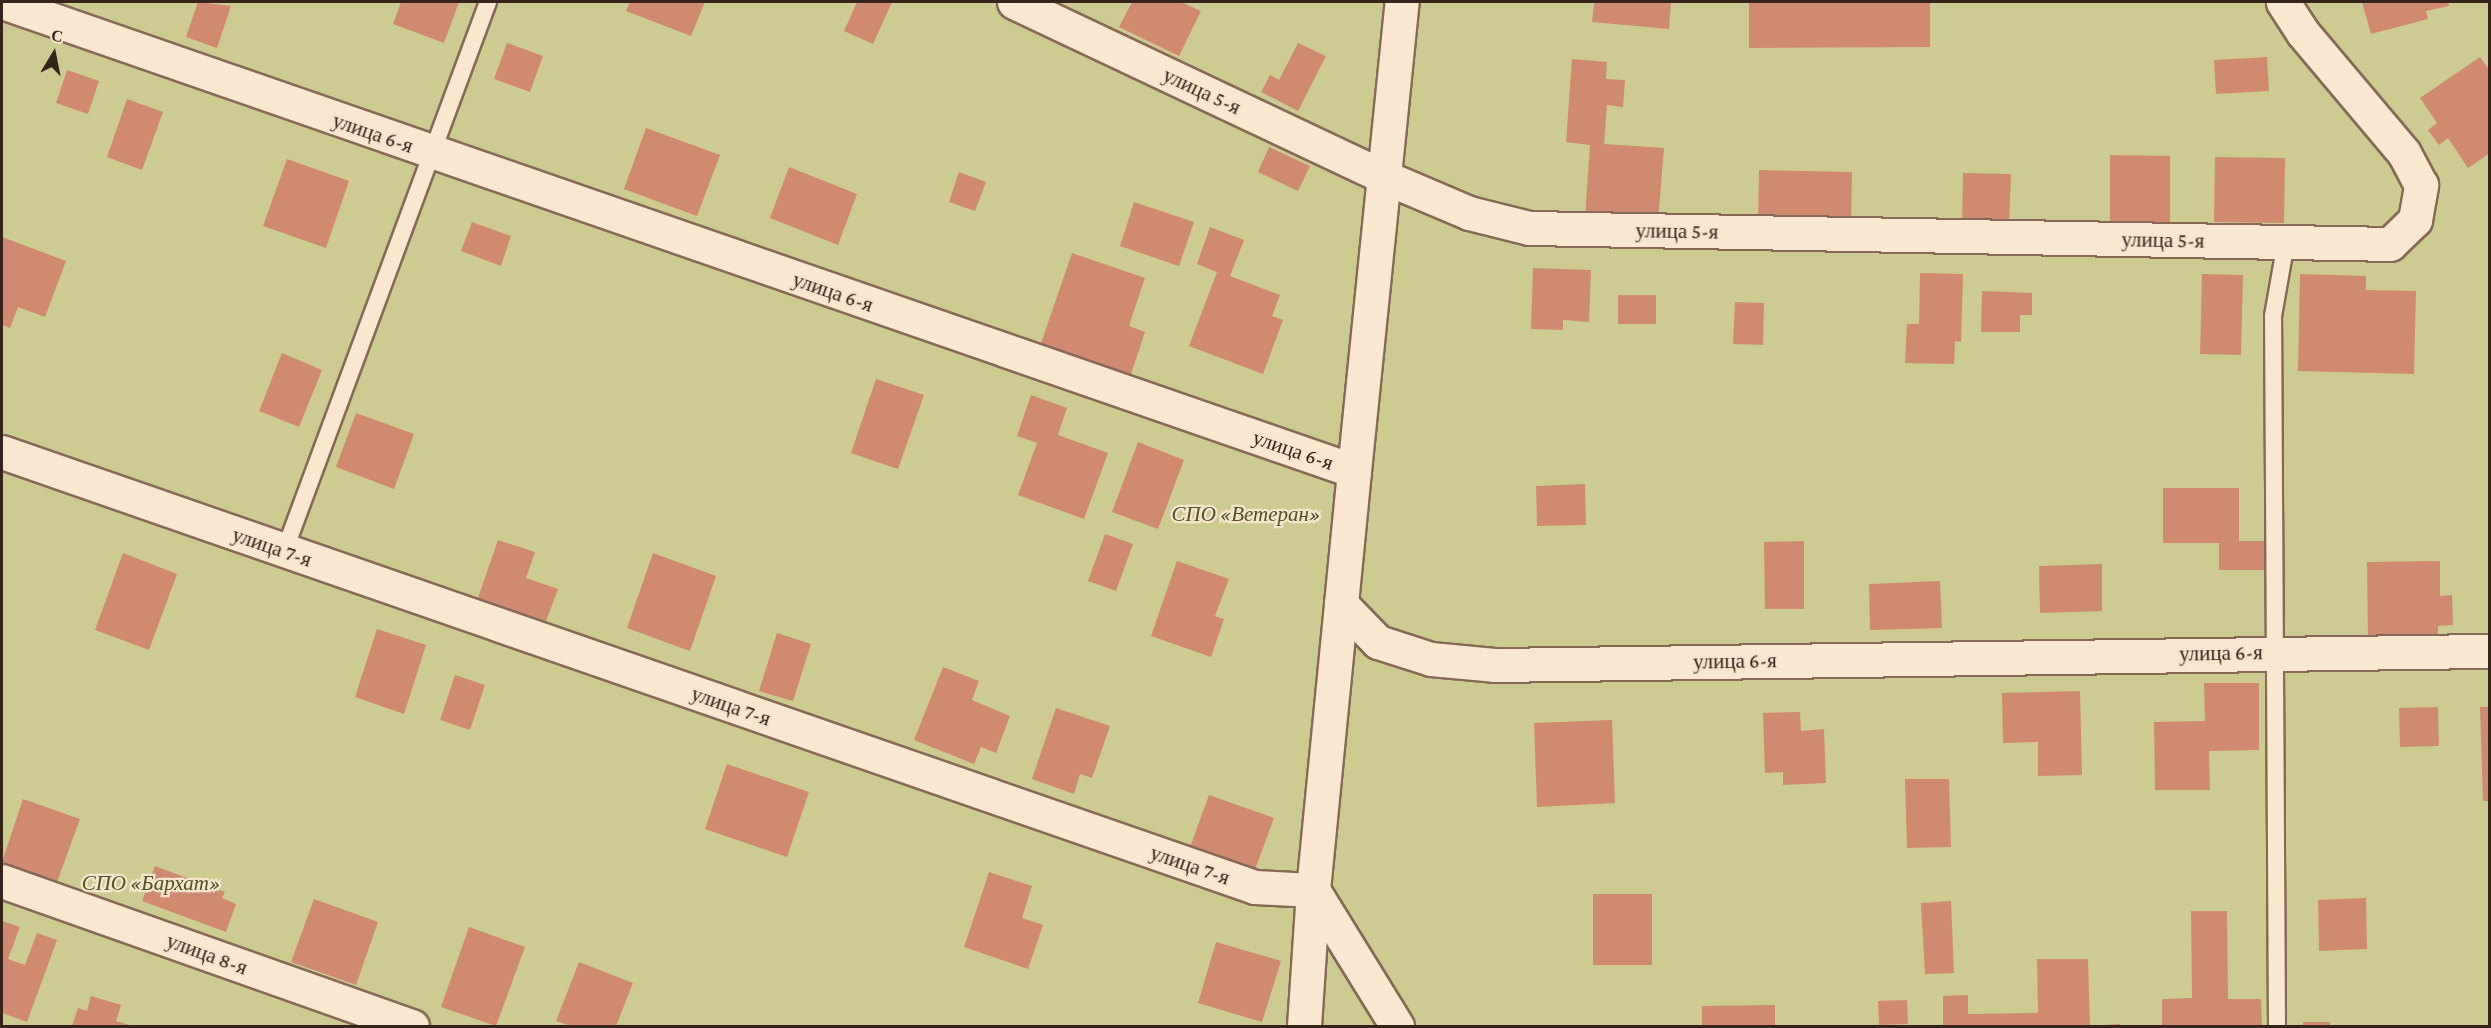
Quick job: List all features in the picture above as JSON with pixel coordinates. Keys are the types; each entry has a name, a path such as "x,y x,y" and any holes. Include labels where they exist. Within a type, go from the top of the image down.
{"street":[{"name":"улица 6-я","path":"2,2 432,154 1354,471 1341,604 1378,642 1431,659 1494,665 2276,652 2490,651"},
{"name":"улица 5-я","path":"1014,2 1382,176 1469,213 1529,228 2390,244 2415,220 2421,185 2404,153 2303,33 2283,2"},
{"path":"1354,471 1382,176 1402,2"},
{"name":"улица 7-я","path":"2,452 284,552 1255,887 1313,890"},
{"path":"1304,1026 1313,890 1341,604"},
{"name":"улица 8-я","path":"2,880 412,1026"},
{"path":"1313,890 1397,1026"}],"lane":[{"path":"284,552 488,2"},
{"path":"2277,1026 2273,316 2286,242"}],"green space":[{"name":"СПО «Ветеран»","path":"2,2 2489,2 2489,1026 2,1026"}],"building":[{"path":"198,2 231,6 217,48 186,37"},
{"path":"401,2 459,2 444,43 393,24"},
{"path":"630,2 705,2 691,36 626,11"},
{"path":"857,2 892,2 873,44 844,31"},
{"path":"1132,2 1181,2 1201,11 1179,56 1119,27"},
{"path":"1594,2 1671,2 1669,29 1592,22"},
{"path":"1749,2 1930,2 1930,47 1749,48"},
{"path":"2362,2 2448,2 2449,6 2426,11 2428,19 2371,34"},
{"path":"507,43 543,56 530,92 494,79"},
{"path":"1298,43 1326,56 1298,111 1261,92 1270,75 1279,80"},
{"path":"2267,57 2269,91 2216,94 2214,60"},
{"path":"2480,57 2490,71 2490,153 2468,168 2448,138 2439,145 2428,130 2437,123 2420,98"},
{"path":"1572,59 1607,62 1606,79 1625,80 1623,107 1607,105 1604,144 1664,148 1658,222 1585,217 1590,145 1566,142"},
{"path":"67,70 99,81 88,114 56,103"},
{"path":"127,99 163,112 142,170 107,157"},
{"path":"646,128 720,155 697,216 624,189"},
{"path":"1269,147 1310,166 1298,191 1258,172"},
{"path":"2110,155 2170,156 2170,225 2110,224"},
{"path":"2215,157 2285,158 2284,223 2214,222"},
{"path":"287,159 349,181 326,248 263,226"},
{"path":"789,167 857,194 838,245 770,218"},
{"path":"1759,170 1852,172 1851,222 1758,220"},
{"path":"959,172 986,182 975,211 949,202"},
{"path":"1963,173 2011,174 2009,226 1962,225"},
{"path":"1134,202 1194,222 1179,266 1120,246"},
{"path":"472,222 511,236 501,266 461,251"},
{"path":"1210,227 1244,240 1230,276 1280,295 1272,316 1283,320 1263,374 1189,346 1217,272 1197,264"},
{"path":"2,237 66,261 45,317 18,307 10,328 2,325"},
{"path":"1072,253 1145,278 1129,326 1145,332 1128,383 1038,352"},
{"path":"1533,268 1591,270 1589,322 1563,320 1563,330 1531,329"},
{"path":"1920,273 1963,274 1961,342 1955,341 1954,364 1905,363 1907,324 1919,324"},
{"path":"2202,274 2243,275 2241,355 2200,354"},
{"path":"2300,274 2366,276 2366,290 2416,291 2414,374 2298,371"},
{"path":"1982,291 2032,293 2032,315 2020,315 2020,332 1981,332"},
{"path":"1618,295 1656,295 1656,324 1618,324"},
{"path":"1735,302 1764,303 1763,345 1733,344"},
{"path":"282,353 322,370 299,427 259,411"},
{"path":"876,379 924,395 898,469 851,453"},
{"path":"1031,395 1067,408 1058,435 1108,453 1084,519 1018,495 1037,443 1017,436"},
{"path":"356,413 414,434 394,489 336,467"},
{"path":"1138,442 1184,460 1158,529 1112,512"},
{"path":"1585,484 1586,525 1537,526 1536,486"},
{"path":"2163,488 2239,488 2239,541 2264,541 2264,570 2219,570 2219,543 2163,543"},
{"path":"1105,534 1133,544 1116,591 1088,581"},
{"path":"498,540 535,552 526,578 558,589 546,621 478,598"},
{"path":"1804,541 1804,609 1765,609 1764,542"},
{"path":"123,553 177,574 149,650 95,630"},
{"path":"653,553 716,576 690,651 627,628"},
{"path":"1177,561 1229,579 1215,616 1224,619 1211,657 1151,636"},
{"path":"2440,561 2440,596 2452,595 2453,625 2438,626 2438,640 2368,642 2367,562"},
{"path":"2102,564 2102,611 2040,613 2039,566"},
{"path":"1940,581 1942,628 1870,630 1869,584"},
{"path":"377,629 426,645 404,714 355,697"},
{"path":"777,633 811,644 793,701 759,691"},
{"path":"943,667 979,681 972,700 1010,716 996,753 981,747 974,764 914,740"},
{"path":"455,675 485,685 470,730 440,720"},
{"path":"2204,683 2259,683 2259,750 2209,751 2210,790 2155,790 2154,722 2205,721"},
{"path":"2080,691 2082,775 2038,776 2038,742 2003,743 2002,693"},
{"path":"2438,707 2439,746 2400,747 2399,708"},
{"path":"2480,707 2490,707 2490,801 2483,801"},
{"path":"1056,708 1110,726 1092,778 1080,774 1074,794 1032,779"},
{"path":"1800,712 1801,731 1824,729 1826,783 1783,785 1783,772 1765,773 1763,713"},
{"path":"1612,720 1615,803 1537,807 1534,723"},
{"path":"727,764 809,792 787,857 705,829"},
{"path":"1905,779 1949,779 1951,847 1907,848"},
{"path":"1209,795 1274,818 1254,872 1189,850"},
{"path":"23,799 80,819 57,882 2,862"},
{"path":"155,866 225,892 222,898 236,904 226,932 142,901"},
{"path":"989,872 1032,886 1022,918 1043,925 1028,969 964,947"},
{"path":"1593,894 1652,894 1652,965 1593,965"},
{"path":"2366,898 2367,949 2319,951 2318,900"},
{"path":"314,899 378,922 356,985 291,962"},
{"path":"1951,901 1954,973 1925,974 1921,903"},
{"path":"2191,911 2227,911 2228,999 2261,999 2262,1026 2162,1026 2162,999 2192,998"},
{"path":"2,921 20,927 8,959 25,965 37,933 57,940 27,1022 2,1013"},
{"path":"469,927 525,947 496,1026 441,1007"},
{"path":"1216,942 1281,961 1262,1022 1198,1003"},
{"path":"2037,959 2088,959 2090,1026 1943,1026 1943,996 1968,995 1968,1014 2038,1013"},
{"path":"579,962 633,983 616,1026 571,1026 556,1021"},
{"path":"91,996 121,1005 116,1021 133,1026 72,1026 78,1008 87,1011"},
{"path":"1907,1000 1908,1024 1879,1025 1878,1001"},
{"path":"1775,1005 1775,1026 1702,1026 1702,1006"},
{"path":"2303,1022 2330,1022 2330,1026 2303,1026"},
{"path":"2120,1024 2120,1026 2102,1026 2102,1025"}],"park label":[{"name":"СПО «Бархат»","path":"151,883"}]}
